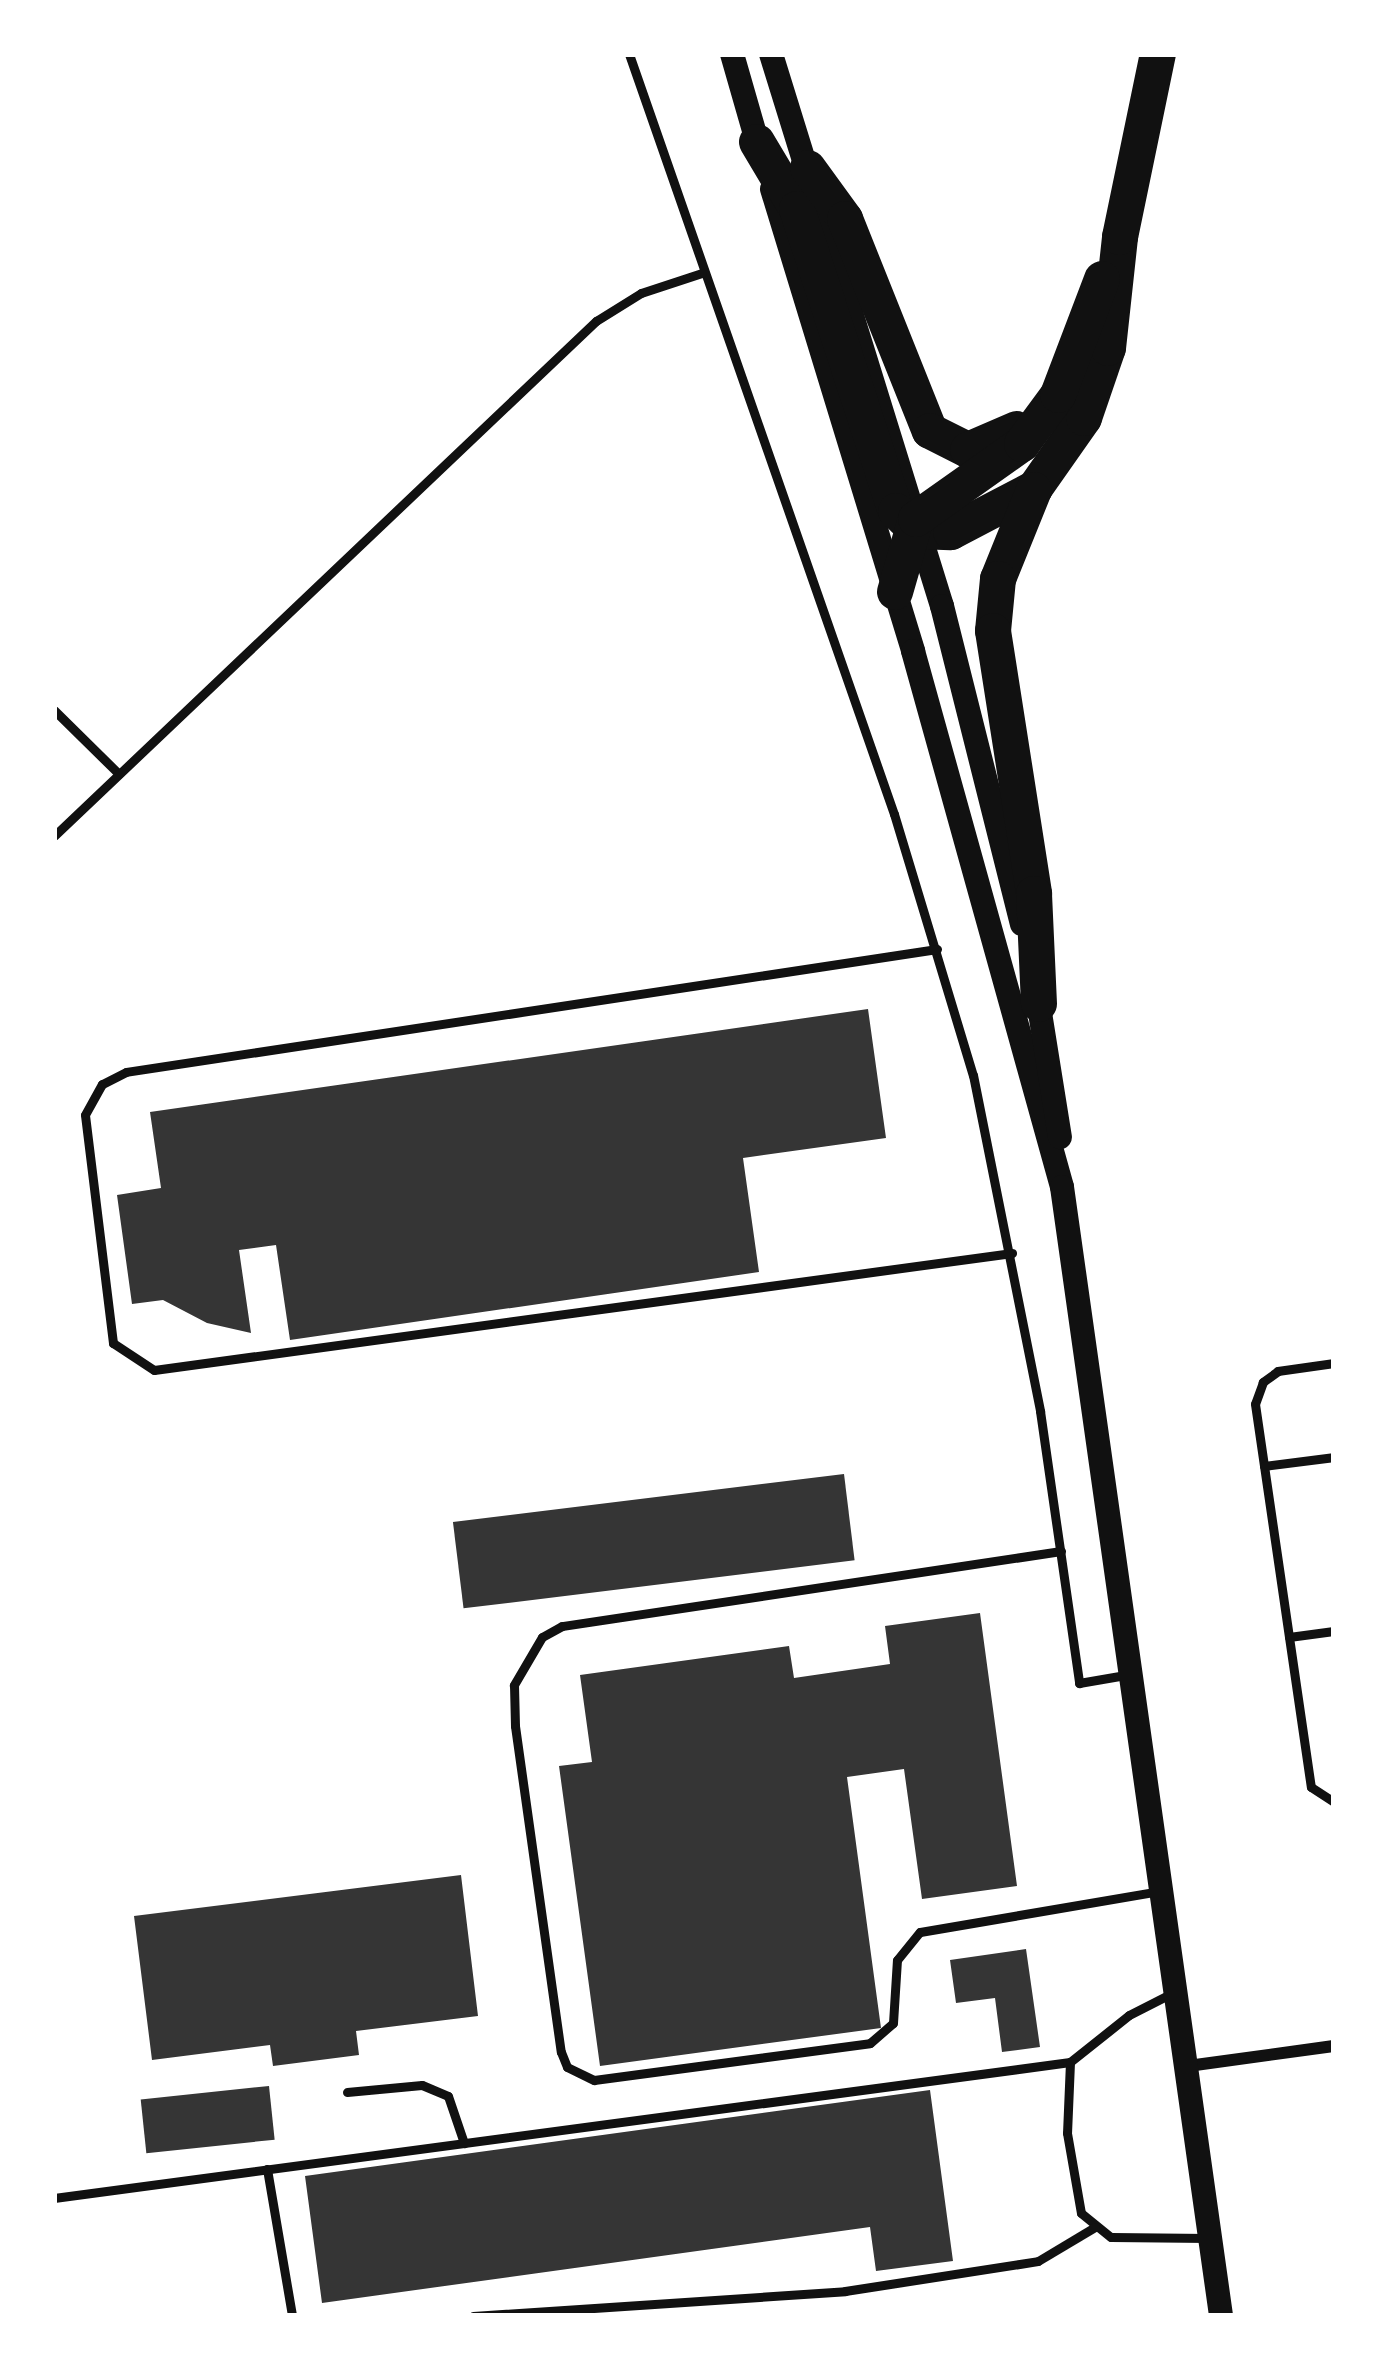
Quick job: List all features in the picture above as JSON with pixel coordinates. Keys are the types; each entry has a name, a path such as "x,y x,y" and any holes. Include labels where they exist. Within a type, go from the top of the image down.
{"highway":[{"path":"1039,1004 1034,894 993,632 998,579 1034,488 1095,391 1120,237 1158,54"},
{"path":"758,142 797,209 887,492 916,526 970,527 1034,488"},
{"path":"808,168 845,219 930,431 968,451 1042,418"},
{"path":"895,592 916,526 998,464 1042,418 1068,376 1120,237"}],"main road":[{"path":"732,54 895,592 1062,1187"},
{"path":"771,54 916,526 1039,1004 1136,1673 1221,2316"}],"street":[{"path":"1188,2066 1334,2046"}],"lane":[{"path":"629,54 937,949 1012,1253 1079,1683 1136,1673"},
{"path":"54,836 596,321 641,293 702,273"},
{"path":"54,710 119,774"},
{"path":"937,949 114,1078 85,1115 113,1343 154,1370 1012,1253"},
{"path":"1334,1363 1278,1371 1263,1382 1255,1404 1311,1786 1334,1802"},
{"path":"1264,1466 1334,1457"},
{"path":"1061,1551 562,1626 542,1637 514,1684 514,1726 561,2052 567,2067 594,2080 870,2043 893,2023 897,1960 920,1932 1164,1891"},
{"path":"1289,1637 1334,1631"},
{"path":"54,2198 1070,2062 1129,2015 1176,1990"},
{"path":"1070,2062 1075,2197 1095,2227 1131,2240 1210,2238"},
{"path":"347,2092 422,2085 448,2096 464,2143"},
{"path":"267,2170 292,2316"},
{"path":"473,2316 845,2291 1038,2261 1095,2227"}],"building":[{"path":"868,1009 886,1138 743,1158 759,1272 290,1340 276,1245 239,1250 251,1333 207,1323 163,1300 132,1304 117,1195 161,1188 150,1112"},
{"path":"844,1474 855,1560 464,1608 453,1522"},
{"path":"980,1613 1017,1886 922,1899 904,1769 847,1777 881,2028 600,2066 559,1766 592,1762 580,1675 789,1646 794,1678 890,1664 885,1626"},
{"path":"461,1875 478,2016 356,2031 359,2055 273,2066 270,2045 152,2060 134,1916"},
{"path":"1026,1949 1040,2047 1002,2052 995,1998 956,2003 950,1960"},
{"path":"269,2086 275,2140 146,2153 141,2099"},
{"path":"930,2090 953,2261 876,2271 870,2227 322,2303 305,2176"}]}
